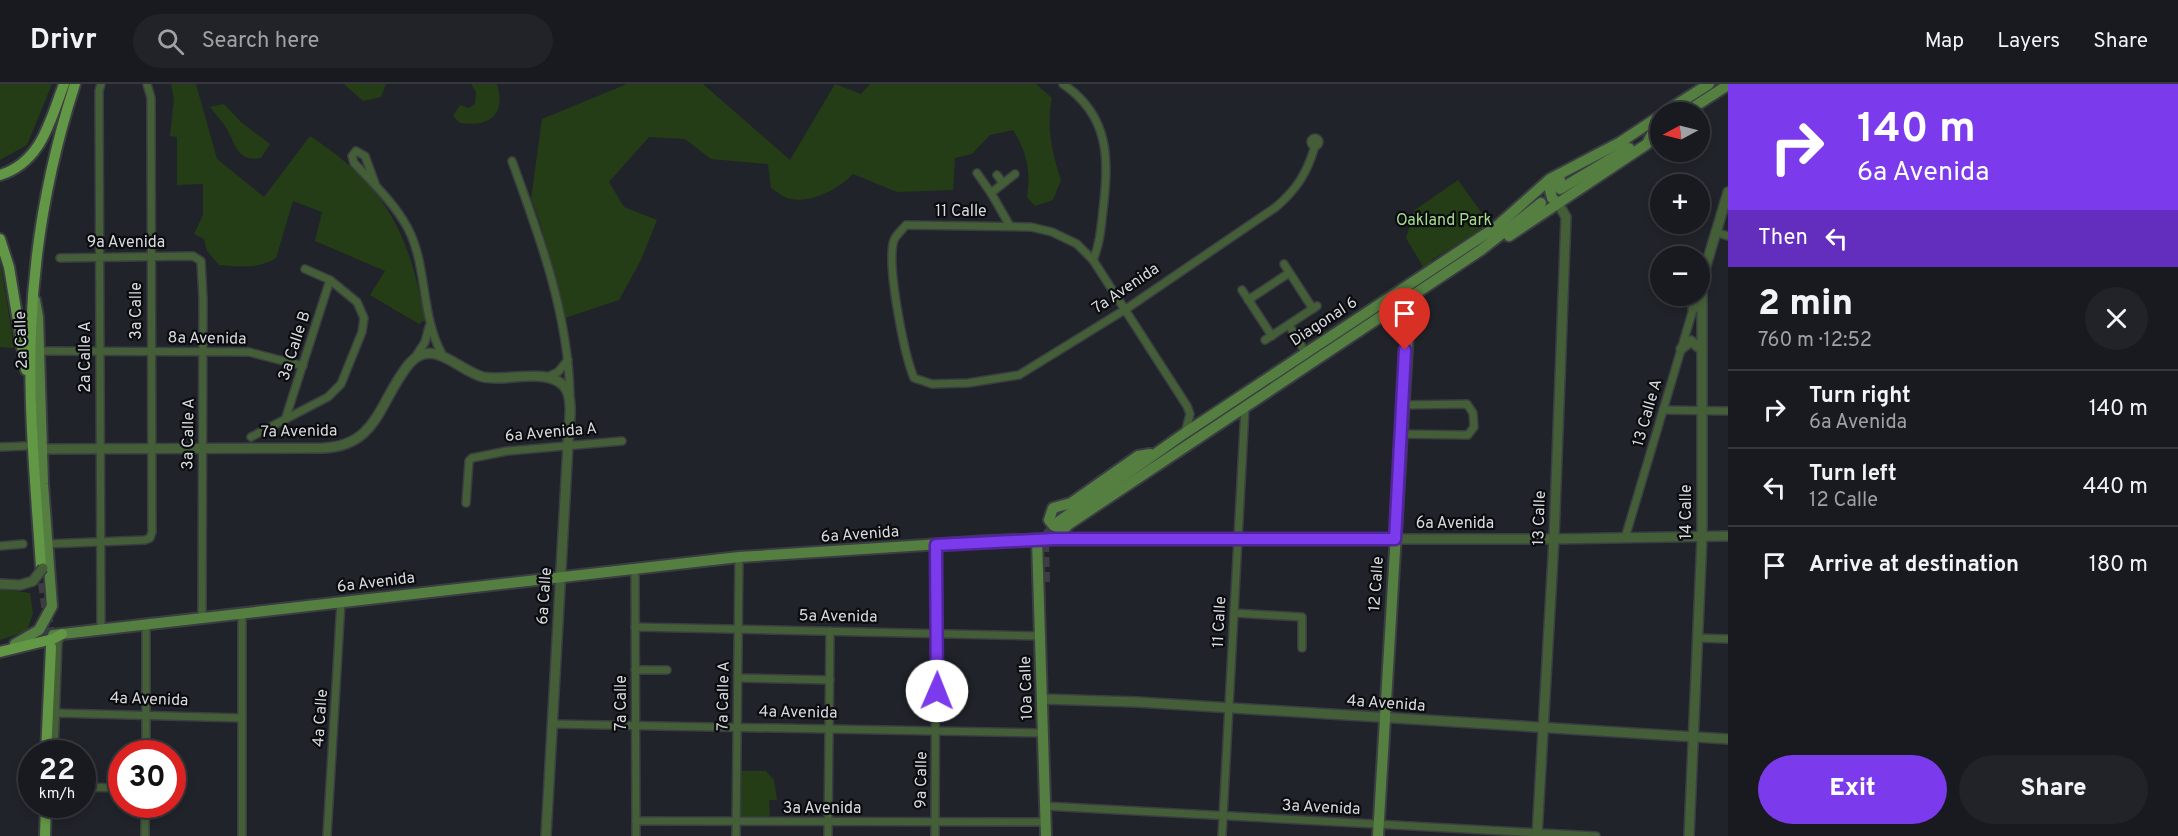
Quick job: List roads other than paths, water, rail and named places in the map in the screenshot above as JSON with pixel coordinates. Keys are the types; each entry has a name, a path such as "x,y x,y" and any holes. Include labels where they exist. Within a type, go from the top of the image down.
{"main road":[{"path":"0,175 25,161 39,146 48,130 64,84"},
{"path":"34,292 44,204 75,84"},
{"path":"1681,102 1709,84"},
{"path":"1702,102 1728,85"},
{"name":"Diagonal 6","path":"1154,454 1495,228 1550,179 1607,149 1650,122"},
{"path":"1560,189 1650,136"},
{"path":"1550,205 1650,140"},
{"path":"1550,205 1551,186 1604,155 1607,149"},
{"name":"Diagonal 6","path":"1054,539 1069,524 1481,250 1497,244 1550,205"},
{"path":"0,239 9,267 32,403"},
{"name":"2a Calle","path":"15,644 35,634 49,615 52,606 46,548 38,317 34,292"},
{"name":"2a Calle","path":"34,292 31,331 32,403 42,568"},
{"name":"12 Calle","path":"1378,836 1400,434 1410,298"},
{"path":"1363,314 1400,315 1407,329"},
{"path":"1069,524 1056,526 1052,524 1048,517 1053,508 1071,503 1138,456 1154,454"},
{"path":"1055,524 1154,454"},
{"name":"10a Calle","path":"1037,539 1046,836"},
{"name":"6a Avenida","path":"0,650 15,644 62,634 740,557 1054,539"},
{"path":"1042,672 1046,651 1045,582"},
{"path":"0,650 62,634"},
{"path":"47,740 51,647"},
{"path":"45,836 46,818"}],"street":[{"name":"3a Calle","path":"100,542 150,538 151,98 147,84"},
{"path":"1063,84 1075,92 1098,122 1106,144 1108,170 1101,229 1093,260"},
{"name":"2a Calle A","path":"100,88 101,630"},
{"name":"7a Avenida","path":"914,378 932,384 968,383 1019,375 1126,309 1276,207 1297,189 1309,165 1314,146"},
{"path":"376,186 364,156 356,151 352,156 354,163 404,220 422,278 430,325 442,354 475,375 546,377 559,382 570,395"},
{"name":"6a Calle","path":"512,161 547,260 569,358 570,395 562,577 546,836"},
{"path":"977,173 1010,226"},
{"path":"991,193 1015,174"},
{"path":"997,175 1003,183"},
{"name":"14 Calle","path":"1710,250 1728,192"},
{"name":"13 Calle","path":"1537,834 1554,539 1566,217 1550,205"},
{"name":"11 Calle","path":"914,378 908,364 894,282 892,263 894,240 906,225 1031,227 1061,236 1087,252 1093,260 1187,406 1190,414 1185,433"},
{"path":"1715,232 1728,236"},
{"name":"9a Avenida","path":"60,258 100,255 193,256"},
{"name":"3a Calle A","path":"193,256 201,261 203,267 204,299 202,618"},
{"path":"1242,290 1268,338 1315,308 1284,264"},
{"path":"251,437 328,398 341,384 364,324 363,312 357,302 330,280 305,270"},
{"path":"1248,300 1289,273"},
{"name":"3a Calle B","path":"285,420 330,280"},
{"name":"14 Calle","path":"1689,836 1702,537 1702,350 1697,308"},
{"name":"13 Calle A","path":"1625,538 1681,348 1697,308"},
{"path":"416,356 425,342 430,325"},
{"path":"1289,325 1305,352"},
{"path":"1681,348 1691,341 1702,350"},
{"name":"8a Avenida","path":"38,351 249,352 303,366"},
{"path":"416,356 442,354"},
{"name":"7a Avenida","path":"42,449 323,448 348,445 363,436 392,386 416,356"},
{"path":"546,377 562,369 569,358"},
{"path":"1400,434 1468,435 1474,428 1473,413 1467,404 1402,405"},
{"name":"11 Calle","path":"1222,836 1245,408"},
{"path":"1663,410 1728,411"},
{"name":"6a Avenida A","path":"466,502 469,461 483,454 622,441"},
{"path":"0,447 25,446"},
{"name":"6a Avenida","path":"1054,539 1554,539 1728,536"},
{"path":"0,584 20,585 33,581 42,568 46,548 100,542"},
{"path":"0,546 23,544"},
{"name":"9a Calle","path":"935,836 938,633 936,545"},
{"name":"7a Calle A","path":"736,836 740,557"},
{"name":"7a Calle","path":"635,569 636,836"},
{"name":"4a Calle","path":"327,836 341,602"},
{"path":"1234,613 1302,617 1302,648"},
{"path":"242,614 242,836"},
{"path":"146,624 146,740"},
{"name":"5a Avenida","path":"635,627 1040,636"},
{"path":"828,836 830,631"},
{"path":"54,740 57,641 62,634"},
{"path":"1698,638 1728,639"},
{"path":"635,670 667,669"},
{"path":"738,678 830,680"},
{"name":"4a Avenida","path":"1042,699 1230,708 1728,739"},
{"name":"4a Avenida","path":"55,713 242,718"},
{"name":"4a Avenida","path":"552,724 1043,733"},
{"name":"3a Avenida","path":"1045,806 1596,836"},
{"path":"145,818 145,836"},
{"name":"3a Avenida","path":"636,821 1045,822"}],"tunnel":[{"path":"1045,582 1044,539 1055,524"},
{"path":"41,568 51,643"}],"park label":[{"name":"Oakland Park","path":"1444,221"}]}
